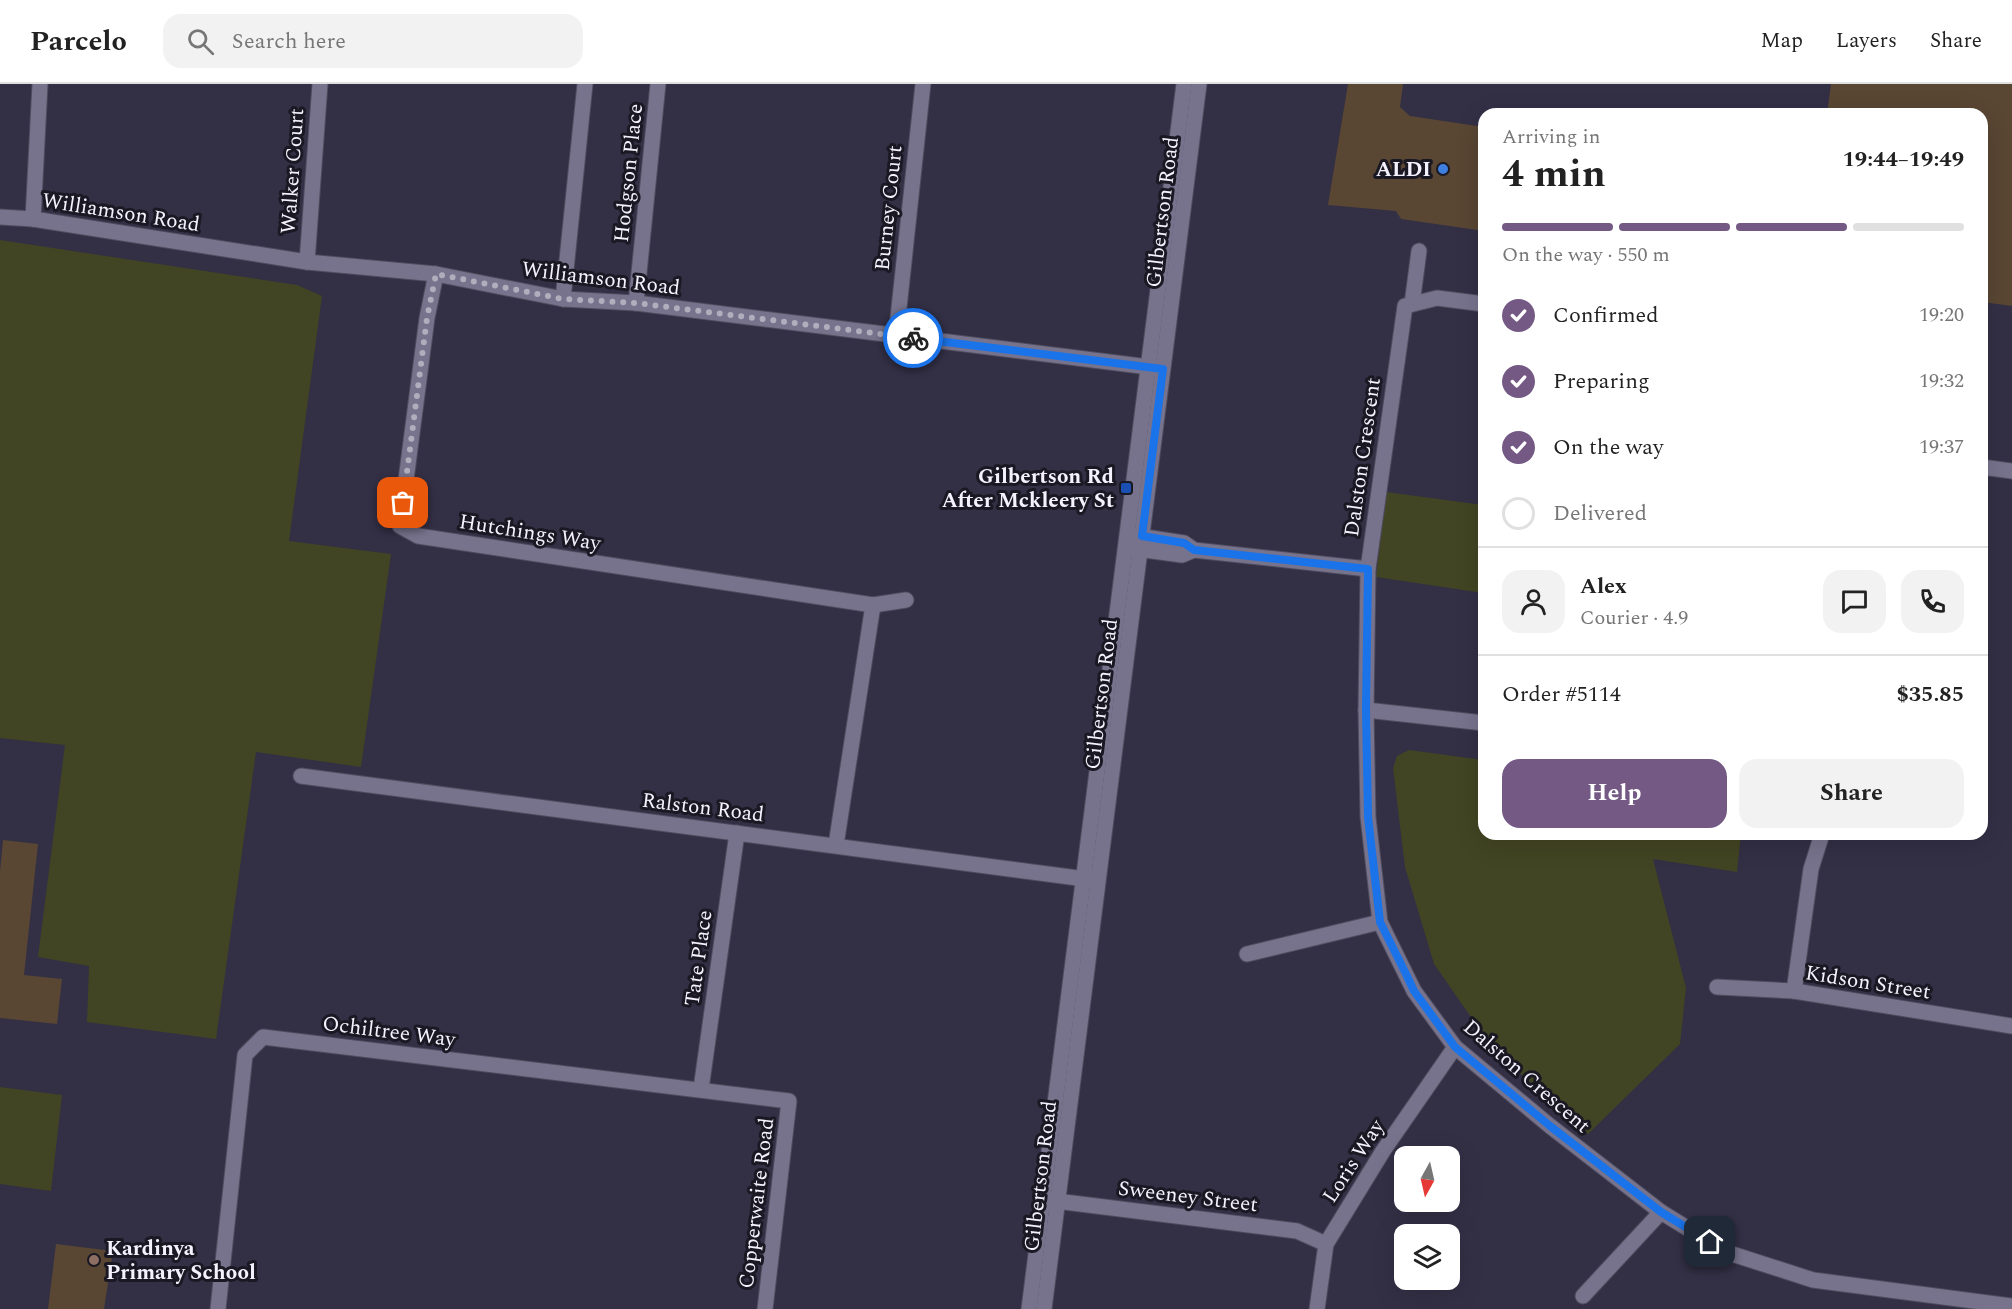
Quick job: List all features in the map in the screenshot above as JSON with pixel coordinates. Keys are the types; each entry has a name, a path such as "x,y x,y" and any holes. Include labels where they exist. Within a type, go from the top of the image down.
{"street":[{"path":"33,219 39,84"},
{"name":"Walker Court","path":"306,262 320,84"},
{"path":"563,299 585,84"},
{"name":"Hodgson Place","path":"636,303 658,84"},
{"name":"Burney Court","path":"896,336 923,84"},
{"name":"Gilbertson Road","path":"1156,368 1184,84"},
{"name":"Gilbertson Road","path":"1029,1309 1050,1200 1156,368 1199,84"},
{"name":"Williamson Road","path":"0,217 33,219 306,262 436,274 563,299 636,303 1156,368"},
{"path":"1419,250 1412,304 1437,298 1478,303"},
{"name":"Hutchings Way","path":"436,274 427,318 400,526 418,536 873,605 906,600"},
{"name":"Dalston Crescent","path":"1412,304 1405,306 1368,569 1366,710 1368,817 1380,922 1414,991 1455,1047 1550,1126 1661,1212 1726,1252 1813,1280 2012,1306"},
{"path":"1988,468 2012,471"},
{"path":"1133,542 1184,543 1194,550 1368,569"},
{"path":"836,845 873,605"},
{"path":"1366,710 1478,722"},
{"name":"Ralston Road","path":"301,776 1092,880"},
{"name":"Tate Place","path":"701,1089 737,833"},
{"path":"1794,991 1811,869 1820,840"},
{"path":"1248,954 1380,922"},
{"name":"Kidson Street","path":"1717,987 1794,991 2012,1026"},
{"name":"Ochiltree Way","path":"218,1309 245,1055 263,1037 789,1101"},
{"name":"Loris Way","path":"1317,1309 1326,1244 1383,1151 1455,1047"},
{"name":"Copperwaite Road","path":"765,1309 789,1101"},
{"name":"Gilbertson Road","path":"1044,1309 1050,1200"},
{"name":"Sweeney Street","path":"1050,1200 1297,1231 1326,1244"},
{"path":"1583,1296 1661,1212"}],"green space":[{"path":"0,240 297,285 322,296 289,541 391,554 361,767 256,752 216,1039 87,1022 89,966 38,957 65,745 0,738"},
{"path":"1386,492 1478,504 1478,592 1376,577"},
{"path":"1409,750 1478,759 1478,840 1740,840 1737,872 1653,859 1686,988 1680,1044 1588,1134 1494,1050 1434,964 1405,867 1393,768 1397,756"},
{"path":"0,1087 62,1095 51,1191 0,1184"}],"building":[{"path":"1348,84 1403,84 1400,107 1410,116 1478,126 1478,230 1401,219 1396,211 1328,205"},
{"path":"1831,84 2012,84 2012,306 1988,303 1988,108 1828,108"},
{"path":"3,840 38,844 24,975 62,979 57,1024 0,1018 0,871"},
{"path":"56,1244 113,1251 104,1309 48,1309"}],"way so far":[{"path":"403,503 427,318 436,274 563,299 636,303 913,338"}],"place":[{"name":"ALDI","path":"1443,169"},
{"name":"Gilbertson Rd After Mckleery St","path":"1126,488"},
{"name":"Kardinya Primary School","path":"94,1260"}],"route":[{"path":"913,338 1163,369 1142,536 1184,543 1194,550 1368,569 1366,710 1368,817 1380,922 1414,991 1455,1047 1550,1126 1661,1212 1710,1242"}]}
